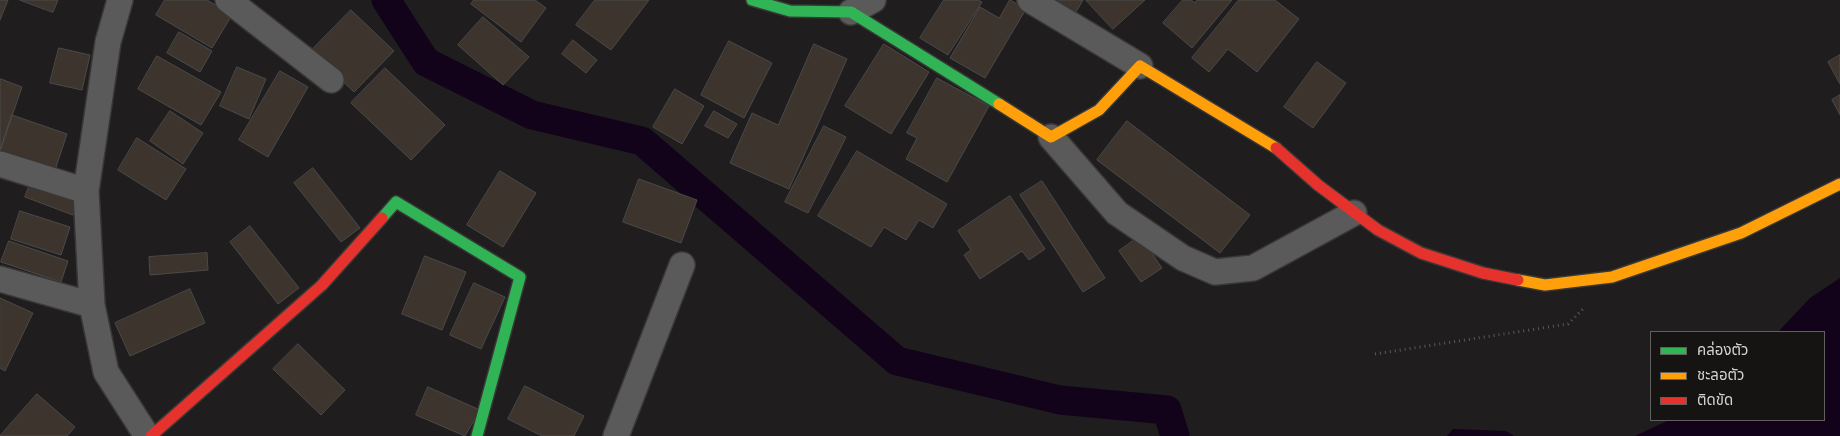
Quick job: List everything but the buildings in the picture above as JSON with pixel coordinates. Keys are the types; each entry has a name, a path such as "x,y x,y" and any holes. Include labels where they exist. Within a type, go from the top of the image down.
{"street":[{"path":"120,0 108,42 86,191 92,305 106,372 147,436"},
{"path":"228,0 331,80"},
{"path":"752,0 790,12 851,12 873,0"},
{"path":"1030,0 1282,151 1318,185 1378,230 1421,252 1484,273 1546,284 1612,277 1741,233 1840,184"},
{"path":"851,12 1051,137 1117,213 1183,258 1215,272 1253,268 1354,213"},
{"path":"1051,137 1099,110 1140,66"},
{"path":"0,164 86,191"},
{"path":"151,436 322,285 396,202 520,277 477,436"},
{"path":"616,436 682,265"},
{"path":"0,279 92,305"}],"path":[{"path":"1375,354 1568,324 1612,277"}],"shaded area":[{"path":"1840,278 1840,436 1635,436 1667,421 1825,421 1825,331 1779,331 1810,298"},
{"path":"1453,429 1506,431 1514,436 1447,436"}],"waterway":[{"path":"386,0 426,62 532,115 642,141 897,361 1060,400 1167,410 1175,436"}],"traffic: fast":[{"path":"752,0 790,11 851,12 999,104"},
{"path":"382,218 396,202 520,277 477,436"}],"traffic: slow":[{"path":"999,104 1051,137 1099,110 1140,66 1276,148"},
{"path":"1518,280 1545,285 1612,277 1741,233 1840,184"}],"traffic: jam":[{"path":"1276,148 1318,185 1378,230 1421,253 1483,273 1518,280"},
{"path":"151,436 322,285 382,218"}]}
